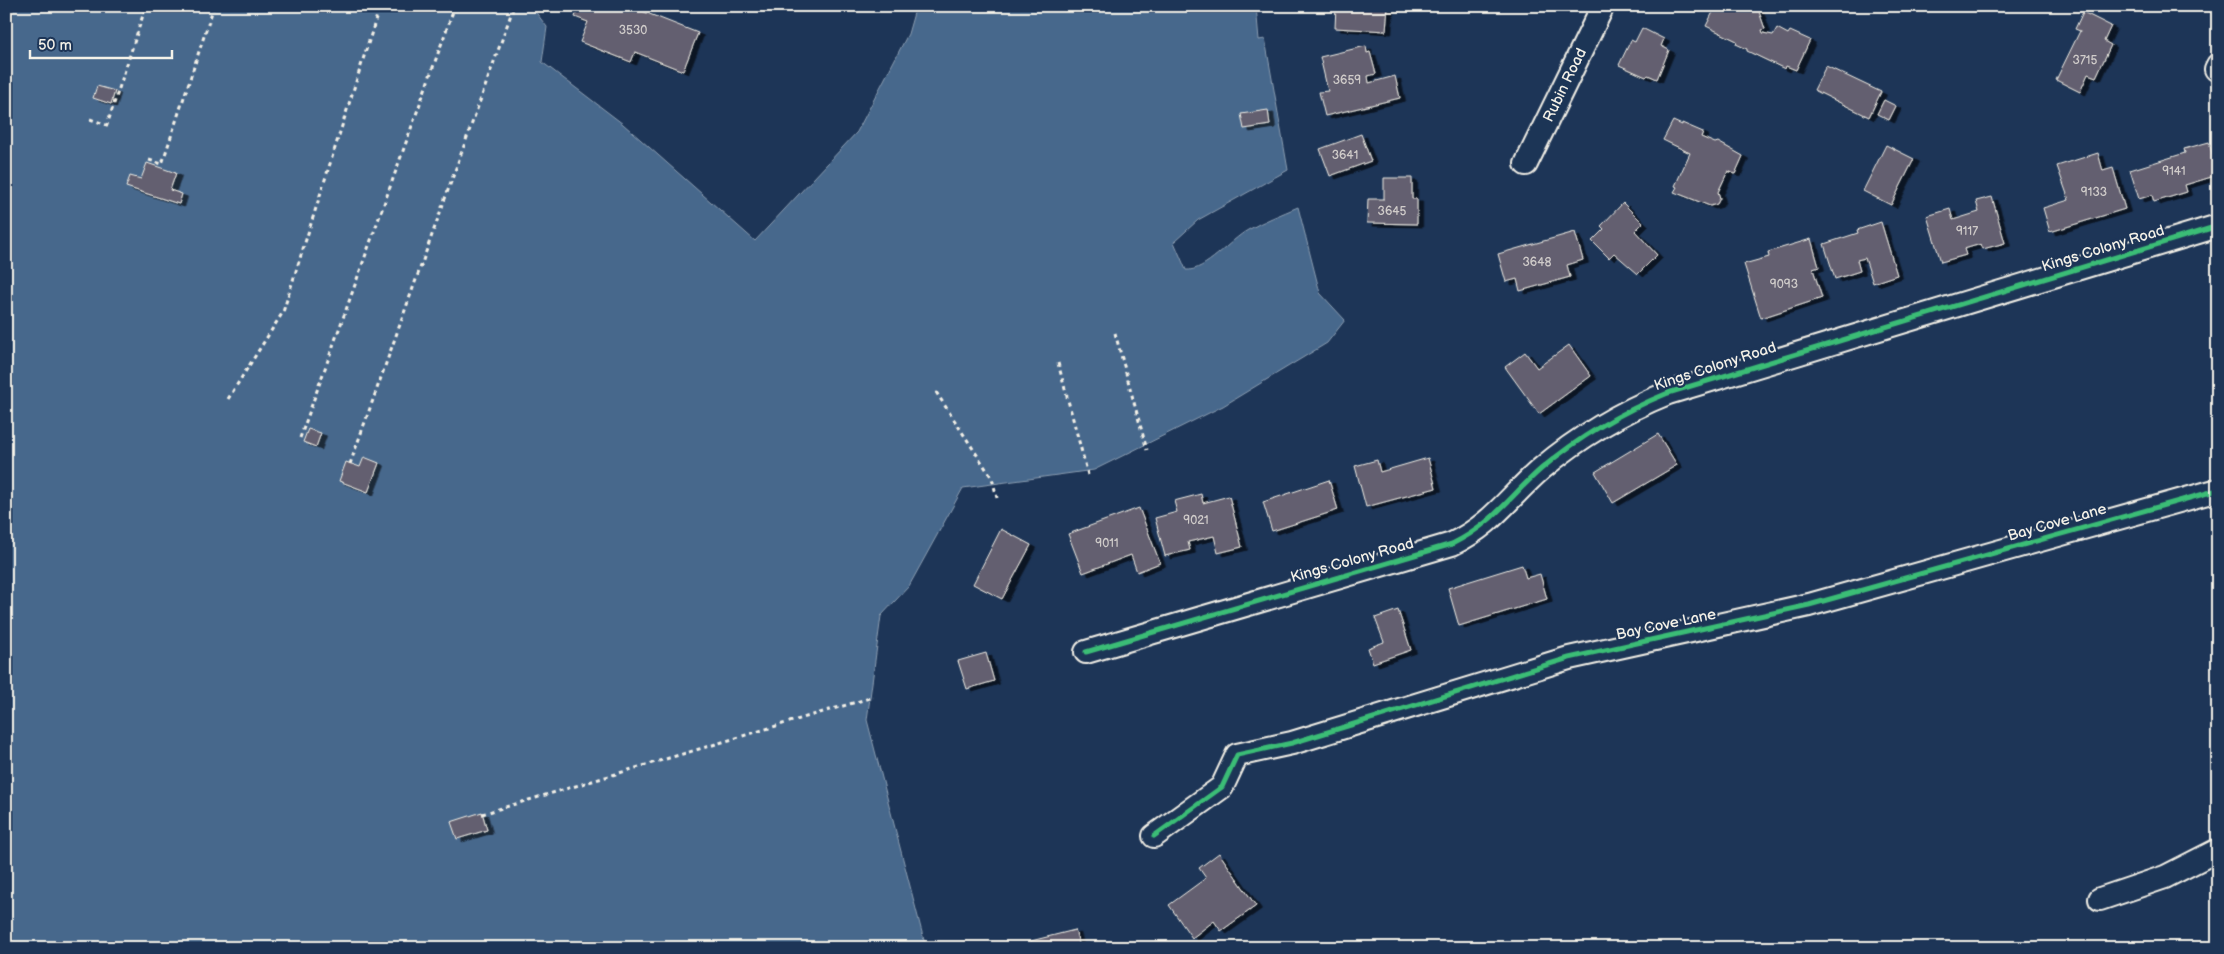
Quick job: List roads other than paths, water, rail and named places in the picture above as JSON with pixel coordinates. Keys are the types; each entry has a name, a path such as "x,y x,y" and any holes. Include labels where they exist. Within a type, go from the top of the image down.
{"street":[{"name":"Rubin Road","path":"1526,164 1603,6"},
{"name":"Kings Colony Road","path":"1086,652 1452,544 1482,527 1542,468 1585,435 1617,416 1668,393 2218,226"},
{"name":"Bay Cove Lane","path":"1154,836 1222,787 1237,755 1292,743 1569,658 1809,605 2218,490"},
{"path":"2100,899 2165,877 2218,850"}],"water":[{"path":"6,6 531,6 547,27 542,62 623,124 755,241 857,132 908,34 916,6 1256,6 1259,40 1265,39 1288,170 1198,220 1174,242 1186,270 1193,269 1209,261 1241,234 1298,207 1320,293 1345,320 1327,343 1223,406 1094,470 963,488 909,586 881,616 867,720 926,948 6,948"}]}
